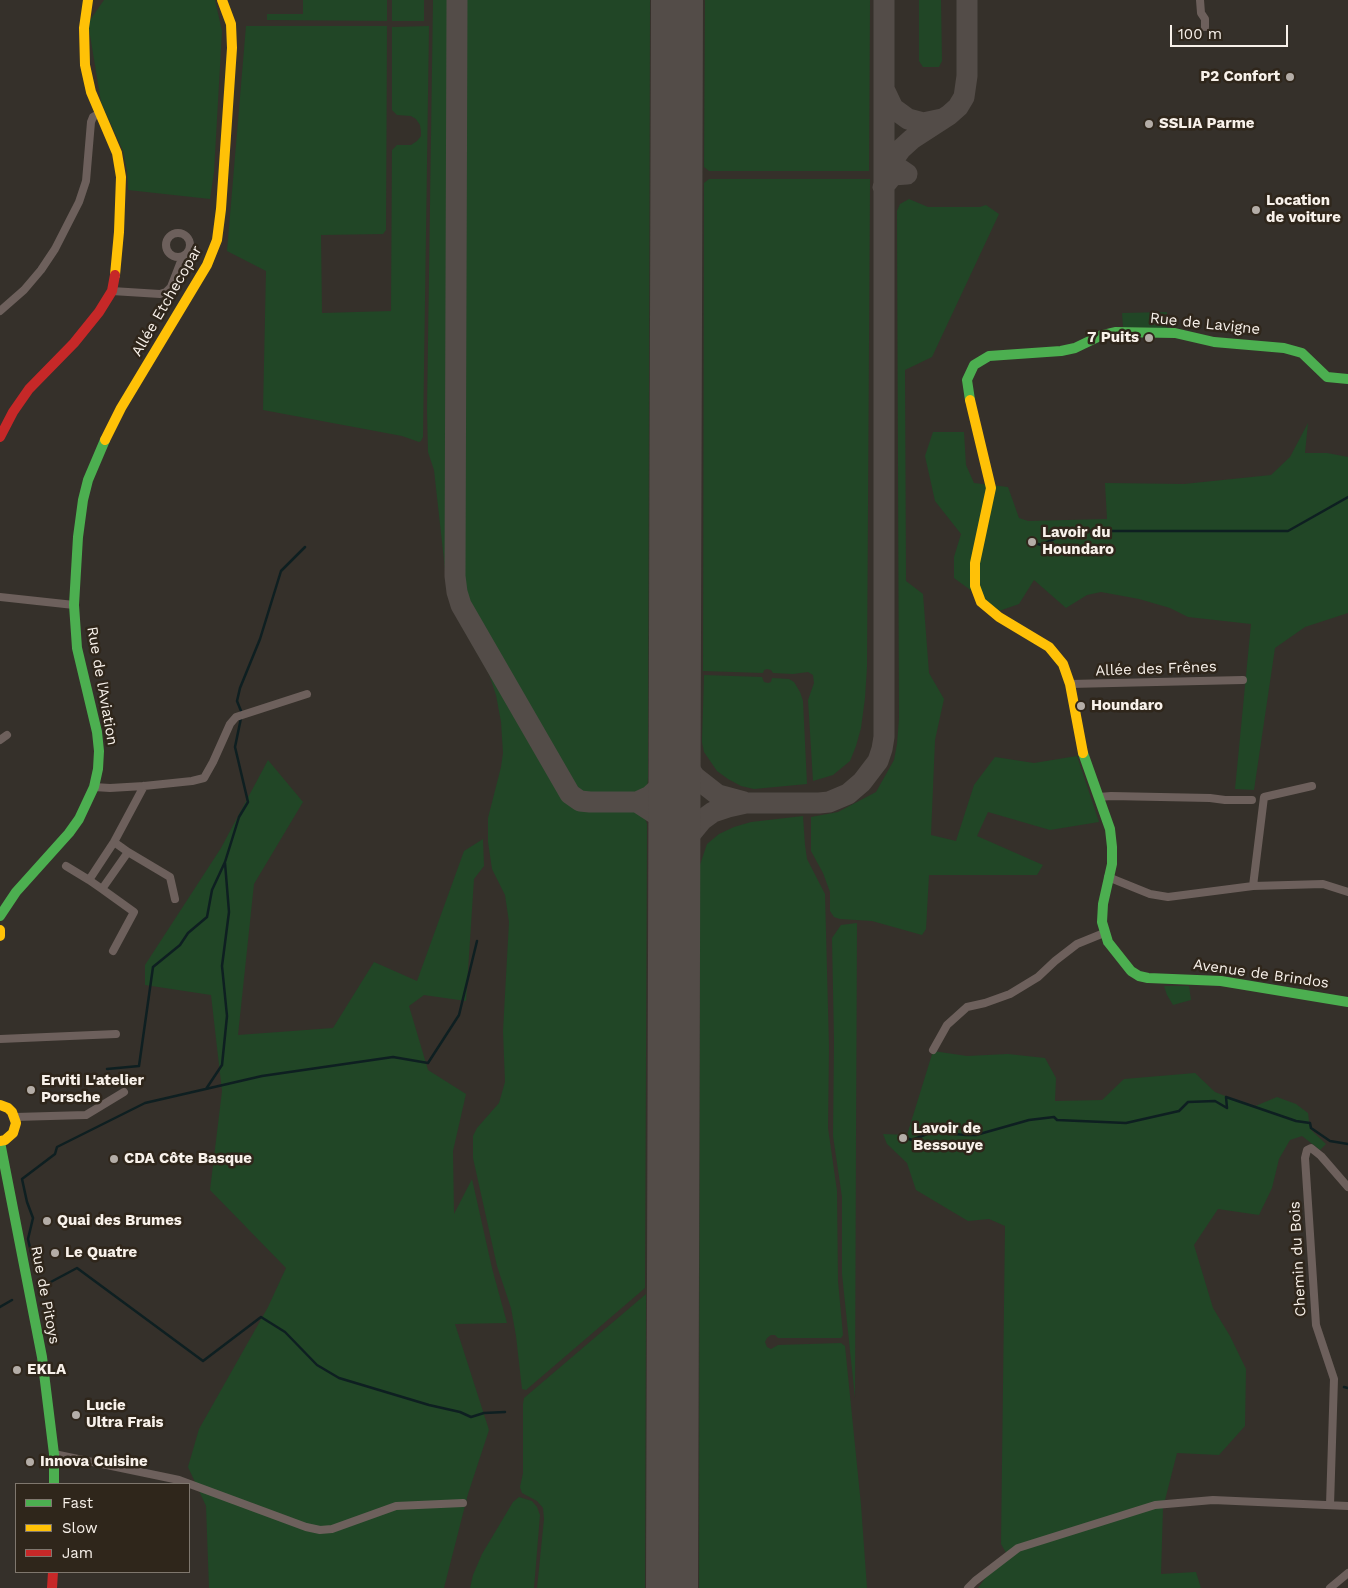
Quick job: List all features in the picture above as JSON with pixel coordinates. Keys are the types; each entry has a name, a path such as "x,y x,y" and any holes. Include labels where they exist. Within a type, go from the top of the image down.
{"street":[{"path":"0,437 13,412 29,389 74,343 99,312 112,291 119,232 121,177 117,153 110,132 91,92 85,65 84,28 88,0"},
{"name":"Allée Etchecopar","path":"74,605 78,538 88,480 104,441 121,408 207,265 217,240 221,209 232,48 231,24 222,0"},
{"path":"1200,0 1201,13 1205,19 1204,27"},
{"path":"0,311 24,290 41,270 55,249 75,210 86,181 91,122 93,117 100,114"},
{"path":"112,291 160,294 166,292 171,287 183,256"},
{"name":"Rue de Lavigne","path":"1070,684 1063,664 1048,647 999,617 981,602 974,586 974,563 991,488 970,401 967,380 974,364 989,356 1060,351 1075,348 1102,335 1114,332 1170,333 1214,342 1267,345 1293,350 1302,353 1327,377 1348,380"},
{"path":"0,597 74,605"},
{"name":"Rue de l'Aviation","path":"74,605 77,648 99,752 94,787"},
{"name":"Allée des Frênes","path":"1070,684 1242,680"},
{"path":"933,1050 948,1025 967,1007 1010,994 1038,976 1077,944 1104,933 1102,922 1103,904 1112,864 1110,829 1084,756 1070,684"},
{"path":"0,916 16,892 69,833 82,813 94,787 144,786 204,778 230,724 236,717 307,694"},
{"path":"0,740 7,735"},
{"path":"89,880 114,842 144,786"},
{"path":"1253,886 1264,797 1312,786"},
{"path":"1099,797 1252,800"},
{"path":"114,842 170,877 174,899"},
{"path":"102,889 128,852"},
{"path":"66,866 134,912 113,951"},
{"path":"1108,877 1150,894 1168,897 1253,886 1323,884 1348,892"},
{"path":"0,930 0,936"},
{"name":"Avenue de Brindos","path":"1104,933 1111,947 1131,971 1139,976 1221,981 1348,1002"},
{"path":"0,1039 116,1034"},
{"path":"15,1117 86,1115 124,1092"},
{"path":"0,1105 8,1108 15,1117 13,1133 0,1142"},
{"name":"Rue de Pitoys","path":"0,1142 42,1356 54,1454 54,1483"},
{"name":"Chemin du Bois","path":"1330,1504 1334,1379 1316,1325 1305,1158 1307,1150 1312,1148 1321,1156 1348,1187"},
{"path":"54,1454 187,1483"},
{"path":"190,1484 306,1527 320,1530 332,1529 396,1506 463,1503"},
{"path":"968,1588 975,1580 1018,1548 1155,1505 1213,1500 1348,1506"},
{"path":"52,1588 53,1573"},
{"path":"1330,1588 1348,1573"}],"green space":[{"path":"104,0 215,0 222,31 214,172 210,199 128,190 123,151 101,102 89,29 90,20"},
{"path":"303,0 387,0 387,21 267,20 267,14 303,14"},
{"path":"392,0 424,0 424,21 392,21"},
{"path":"433,0 453,0 451,589 455,601 450,600 447,587 434,470 428,452"},
{"path":"462,0 650,0 648,778 647,791 638,797 627,799 587,798 576,795 465,604 461,593 459,567"},
{"path":"705,0 870,0 869,171 709,171 704,167"},
{"path":"919,0 941,0 942,61 939,67 923,67 919,61"},
{"path":"246,26 387,26 386,230 383,234 321,235 322,313 391,311 392,150 397,145 411,145 421,136 420,125 416,119 411,116 397,115 392,110 392,27 429,26 423,437 419,442 402,436 263,410 266,271 227,251"},
{"path":"709,179 870,179 867,667 865,698 861,728 850,761 833,775 813,781 808,700 814,683 813,675 808,672 793,674 773,673 767,669 763,673 703,671 704,183"},
{"path":"909,199 928,207 980,207 986,205 999,214 932,357 905,370 906,581 923,594 929,673 944,699 935,740 931,835 956,841 974,785 995,757 1034,763 1077,756 1099,822 1050,830 988,812 977,836 1043,865 1037,875 929,875 926,929 922,935 872,921 834,917 830,911 830,892 823,873 811,851 811,817 838,812 876,792 894,760 897,744 899,719 897,211 900,204"},
{"path":"1167,312 1167,328 1123,327 1122,313"},
{"path":"1308,423 1305,453 1327,453 1348,457 1348,613 1305,627 1275,648 1254,790 1235,789 1251,624 1188,617 1170,608 1139,599 1101,592 1087,595 1066,608 1034,580 1019,604 999,611 954,578 954,557 961,534 935,501 925,456 933,432 964,432 966,465 974,483 1008,487 1019,518 1028,521 1107,519 1105,483 1184,484 1271,475 1290,457"},
{"path":"463,618 567,798 575,804 584,806 633,807 643,813 647,824 645,1288 526,1390 522,1389 511,1308 497,1266 473,1158 473,1136 477,1128 499,1103 505,1082 503,1031 509,922 505,895 492,869 488,842 488,818 503,753 501,722 496,695 489,674 461,625"},
{"path":"704,675 762,677 764,682 768,683 771,682 772,678 789,679 794,682 803,701 807,784 754,789 741,786 717,771 704,752 702,742"},
{"path":"268,760 303,802 254,884 238,1035 333,1028 374,962 417,981 464,851 483,839 484,866 474,879 466,1001 424,995 409,1006 428,1070 466,1094 453,1151 454,1214 472,1179 492,1268 507,1323 455,1324 489,1430 468,1494 444,1588 209,1588 206,1506 188,1467 199,1429 268,1307 286,1268 210,1190 222,1091 211,995 145,985 145,965 221,848"},
{"path":"803,816 807,859 825,894 829,1047 828,1128 837,1191 838,1281 843,1335 841,1338 778,1338 775,1335 771,1335 765,1342 767,1347 771,1349 778,1345 841,1343 845,1346 861,1505 867,1588 699,1588 700,865 707,844 719,834 751,822"},
{"path":"857,923 855,1398 842,1274 842,1197 833,1136 832,938 841,925"},
{"path":"1164,986 1189,986 1191,1000 1173,1005"},
{"path":"933,1051 967,1056 1008,1054 1045,1058 1056,1078 1055,1101 1102,1100 1124,1079 1195,1073 1215,1092 1253,1107 1277,1097 1296,1104 1308,1113 1310,1129 1326,1144 1320,1150 1302,1136 1290,1140 1279,1159 1272,1188 1259,1215 1218,1209 1194,1245 1213,1308 1230,1336 1246,1369 1245,1426 1219,1455 1177,1453 1163,1508 1161,1574 1196,1572 1201,1588 978,1588 989,1573 1009,1558 1001,1544 1005,1226 989,1219 968,1221 916,1190 907,1163 887,1144 883,1134 907,1135"},
{"path":"646,1294 645,1588 537,1588 544,1519 543,1508 537,1501 522,1493 520,1487 523,1473 524,1398"},
{"path":"519,1497 532,1501 540,1515 534,1588 470,1588 482,1554 513,1502"}],"waterway":[{"path":"1032,542 1041,545 1054,539 1058,534 1073,534 1086,531 1288,531 1348,497"},
{"path":"241,711 237,701 240,688 260,639 281,571 305,547"},
{"path":"107,1069 139,1066 153,967 180,945 188,933 207,917 212,890 225,862 239,817 248,802 235,747 241,718"},
{"path":"206,1089 222,1065 227,1016 222,966 229,912 225,863"},
{"path":"38,1267 32,1257 28,1239 33,1218 22,1179 55,1154 57,1147 145,1103 262,1076 393,1057 428,1063 459,1015 477,941"},
{"path":"906,1138 912,1140 932,1132 976,1135 1029,1120 1054,1117 1057,1120 1126,1123 1179,1111 1188,1102 1215,1101 1227,1108 1226,1097 1296,1121 1310,1123 1311,1128 1330,1141 1348,1144"},
{"path":"47,1284 77,1268 203,1361 261,1317 285,1332 317,1365 339,1378 429,1405 460,1412 471,1417 484,1413 505,1412"},
{"path":"0,1307 12,1300"},
{"path":"1344,1387 1348,1388"}],"taxiway":[{"path":"457,0 455,576 457,592 461,605 570,794 580,801 637,802 650,796 665,782 671,771 674,740"},
{"path":"674,877 679,851 683,843 702,820 713,812 746,803 829,802 848,794 862,782 878,761 882,749 884,737 884,0"},
{"path":"886,177 891,163 901,149 912,139 949,115 958,107 964,97 967,76 967,0"},
{"path":"884,89 893,108 908,119 923,123 942,119"},
{"path":"883,187 893,175 907,174 888,161 884,152"},
{"path":"676,739 683,760 695,777 718,795 744,802"},
{"path":"637,802 657,815 665,824 670,835 673,864"}],"runway":[{"path":"672,1588 677,0"}],"traffic: fast":[{"path":"970,400 967,380 974,365 989,356 1061,351 1075,348 1102,335 1115,332 1175,333 1214,342 1284,348 1302,353 1327,377 1348,379"},
{"path":"0,916 16,892 69,833 79,819 94,787 98,769 97,732 77,648 74,605 78,537 83,500 88,480 105,440"},
{"path":"1083,753 1110,829 1112,864 1103,904 1102,922 1108,942 1131,971 1139,976 1148,978 1221,981 1348,1002"},
{"path":"0,1142 42,1357 54,1454 54,1483"}],"traffic: slow":[{"path":"88,0 84,28 85,65 91,92 117,153 121,177 115,275"},
{"path":"105,440 121,408 207,265 217,240 221,209 232,48 231,24 222,0"},
{"path":"970,400 991,488 975,563 975,586 981,602 999,617 1049,647 1063,664 1070,684 1083,753"},
{"path":"0,930 0,936"},
{"path":"0,1105 12,1112 16,1123 13,1133 5,1140 0,1141"}],"traffic: jam":[{"path":"0,437 13,412 29,389 74,343 99,312 112,291 115,275"},
{"path":"52,1588 53,1573"}],"place":[{"name":"P2 Confort","path":"1290,77"},
{"name":"SSLIA Parme","path":"1149,124"},
{"name":"Location de voiture","path":"1256,210"},
{"name":"7 Puits","path":"1149,338"},
{"name":"Lavoir du Houndaro","path":"1032,542"},
{"name":"Houndaro","path":"1081,706"},
{"name":"Erviti L'atelier Porsche","path":"31,1090"},
{"name":"Lavoir de Bessouye","path":"903,1138"},
{"name":"CDA Côte Basque","path":"114,1159"},
{"name":"Quai des Brumes","path":"47,1221"},
{"name":"Le Quatre","path":"55,1253"},
{"name":"EKLA","path":"17,1370"},
{"name":"Lucie Ultra Frais","path":"76,1415"},
{"name":"Innova Cuisine","path":"30,1462"}]}
